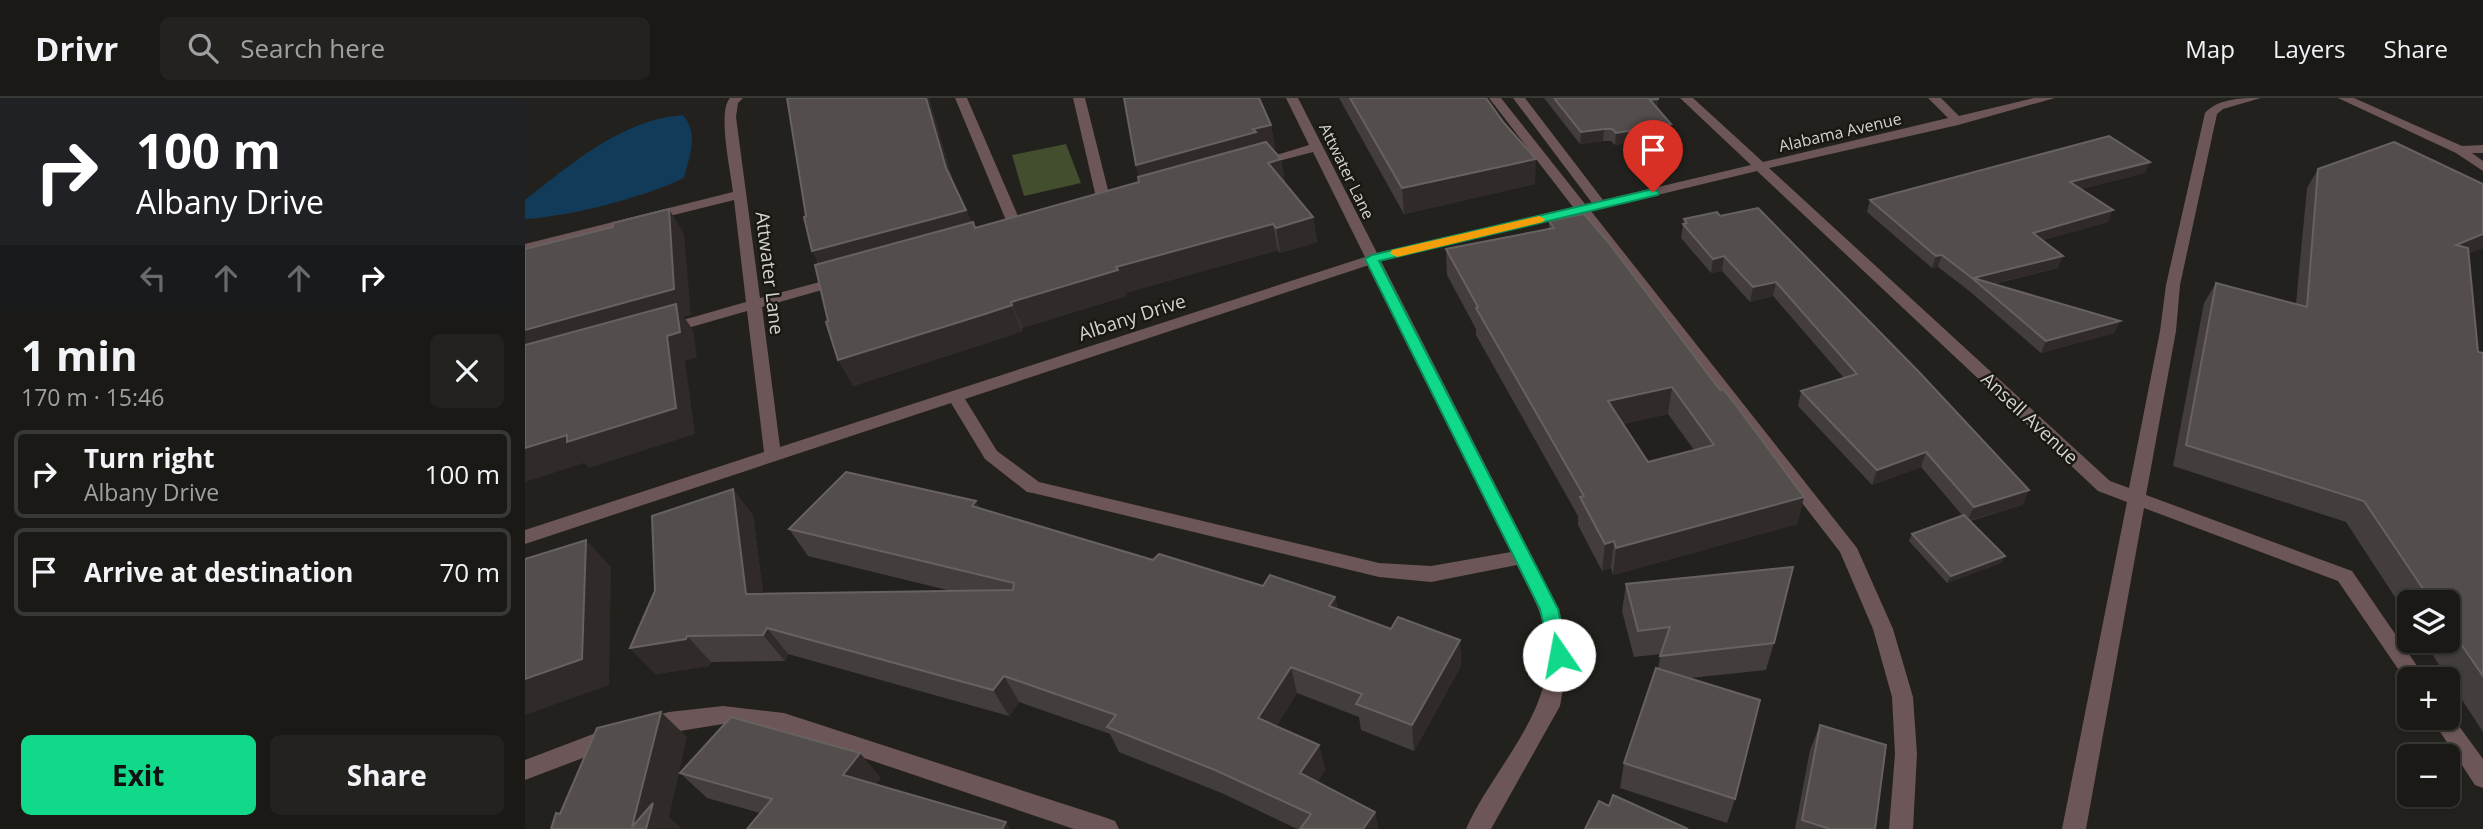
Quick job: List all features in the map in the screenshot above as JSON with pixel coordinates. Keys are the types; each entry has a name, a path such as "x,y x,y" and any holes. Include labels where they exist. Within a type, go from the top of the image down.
{"street":[{"name":"Attwater Lane","path":"737,98 732,102 730,117 773,456"},
{"path":"1079,98 1105,206"},
{"name":"Attwater Lane","path":"1292,98 1549,609 1559,655 1549,706 1478,829"},
{"path":"1495,98 1592,207"},
{"path":"1519,98 1592,207 1848,548 1876,610 1899,679 1905,726 1907,785 1901,829"},
{"name":"Ansell Avenue","path":"1686,98 2103,486 2345,576 2408,667"},
{"path":"1934,98 1958,121"},
{"name":"Alabama Avenue","path":"1761,167 2049,98"},
{"path":"2074,829 2168,331 2176,271 2211,113 2219,107 2255,98"},
{"path":"2344,98 2460,150 2483,167"},
{"path":"966,99 1017,231"},
{"path":"1238,169 1316,147"},
{"path":"2460,150 2483,149"},
{"name":"Albany Drive","path":"525,537 1372,259 1761,167"},
{"path":"525,248 740,194"},
{"path":"659,331 858,275"},
{"path":"955,396 991,455 1033,487 1379,570 1431,574 1523,557"},
{"path":"525,770 622,733 669,720 723,715 784,722 1107,829"},
{"path":"2450,730 2483,778"}],"green space":[{"path":"1066,144 1081,183 1024,196 1012,155"}],"water":[{"path":"683,115 692,137 684,178 606,205 525,219 525,200 579,158 639,125"}],"building":[{"path":"787,98 926,98 946,168 966,210 812,251 804,217 806,216"},
{"path":"1124,98 1259,98 1271,125 1253,129 1256,132 1136,165"},
{"path":"1350,98 1486,98 1536,159 1402,188"},
{"path":"1554,98 1658,98 1650,100 1671,124 1616,133 1612,129 1581,132"},
{"path":"2109,136 2150,162 2070,182 2113,210 2033,233 2063,256 1973,278 2120,321 2046,341 1972,278 1942,255 1936,256 1870,200"},
{"path":"1266,142 1281,159 1268,163 1313,217 1276,228 1273,224 1116,267 1118,270 1011,302 1012,305 838,360 826,322 828,321 815,265 973,222 975,228 1139,182 1138,177"},
{"path":"2394,142 2483,184 2483,234 2456,245 2468,248 2478,352 2483,353 2483,676 2460,642 2460,590 2424,590 2364,501 2186,445 2216,283 2307,307 2318,169"},
{"path":"1758,208 1919,372 2029,490 1974,507 1926,452 1877,470 1801,391 1857,374 1776,282 1753,287 1724,256 1713,259 1683,224 1687,223 1684,219 1717,212 1720,216"},
{"path":"669,209 674,289 525,330 525,249 613,227 613,223"},
{"path":"1584,214 1720,390 1723,389 1735,404 1804,497 1616,548 1614,541 1605,544 1580,497 1584,496 1476,308 1478,307 1446,249 1554,228 1549,221","holes":["1672,387 1714,445 1648,462 1608,401"]},
{"path":"676,304 680,332 667,336 676,408 567,442 567,435 525,448 525,345"},
{"path":"846,472 976,501 972,506 1153,560 1159,554 1263,586 1270,575 1335,597 1329,606 1391,629 1398,617 1460,640 1412,725 1356,704 1362,694 1291,667 1258,718 1319,745 1300,773 1375,812 1363,829 1300,829 1311,814 1215,770 1107,727 1116,715 1004,676 993,690 767,628 763,635 687,636 686,639 630,648 655,591 652,516 733,489 746,594 1013,590 1014,583 789,529"},
{"path":"1964,515 2005,556 1951,576 1912,534"},
{"path":"586,540 582,659 525,679 525,559"},
{"path":"1793,567 1774,643 1660,656 1670,627 1638,631 1626,584"},
{"path":"1656,668 1760,700 1735,799 1624,763"},
{"path":"661,712 632,827 653,803 646,829 551,829 597,728"},
{"path":"731,717 860,753 843,775 1006,822 1002,829 747,829 772,799 680,773"},
{"path":"1820,725 1886,745 1875,829 1830,829 1802,820"},
{"path":"1613,795 1688,829 1585,829 1599,801 1609,806"}],"slow traffic":[{"path":"1397,253 1539,219"}],"route":[{"path":"1559,655 1549,609 1372,259 1653,192"}]}
